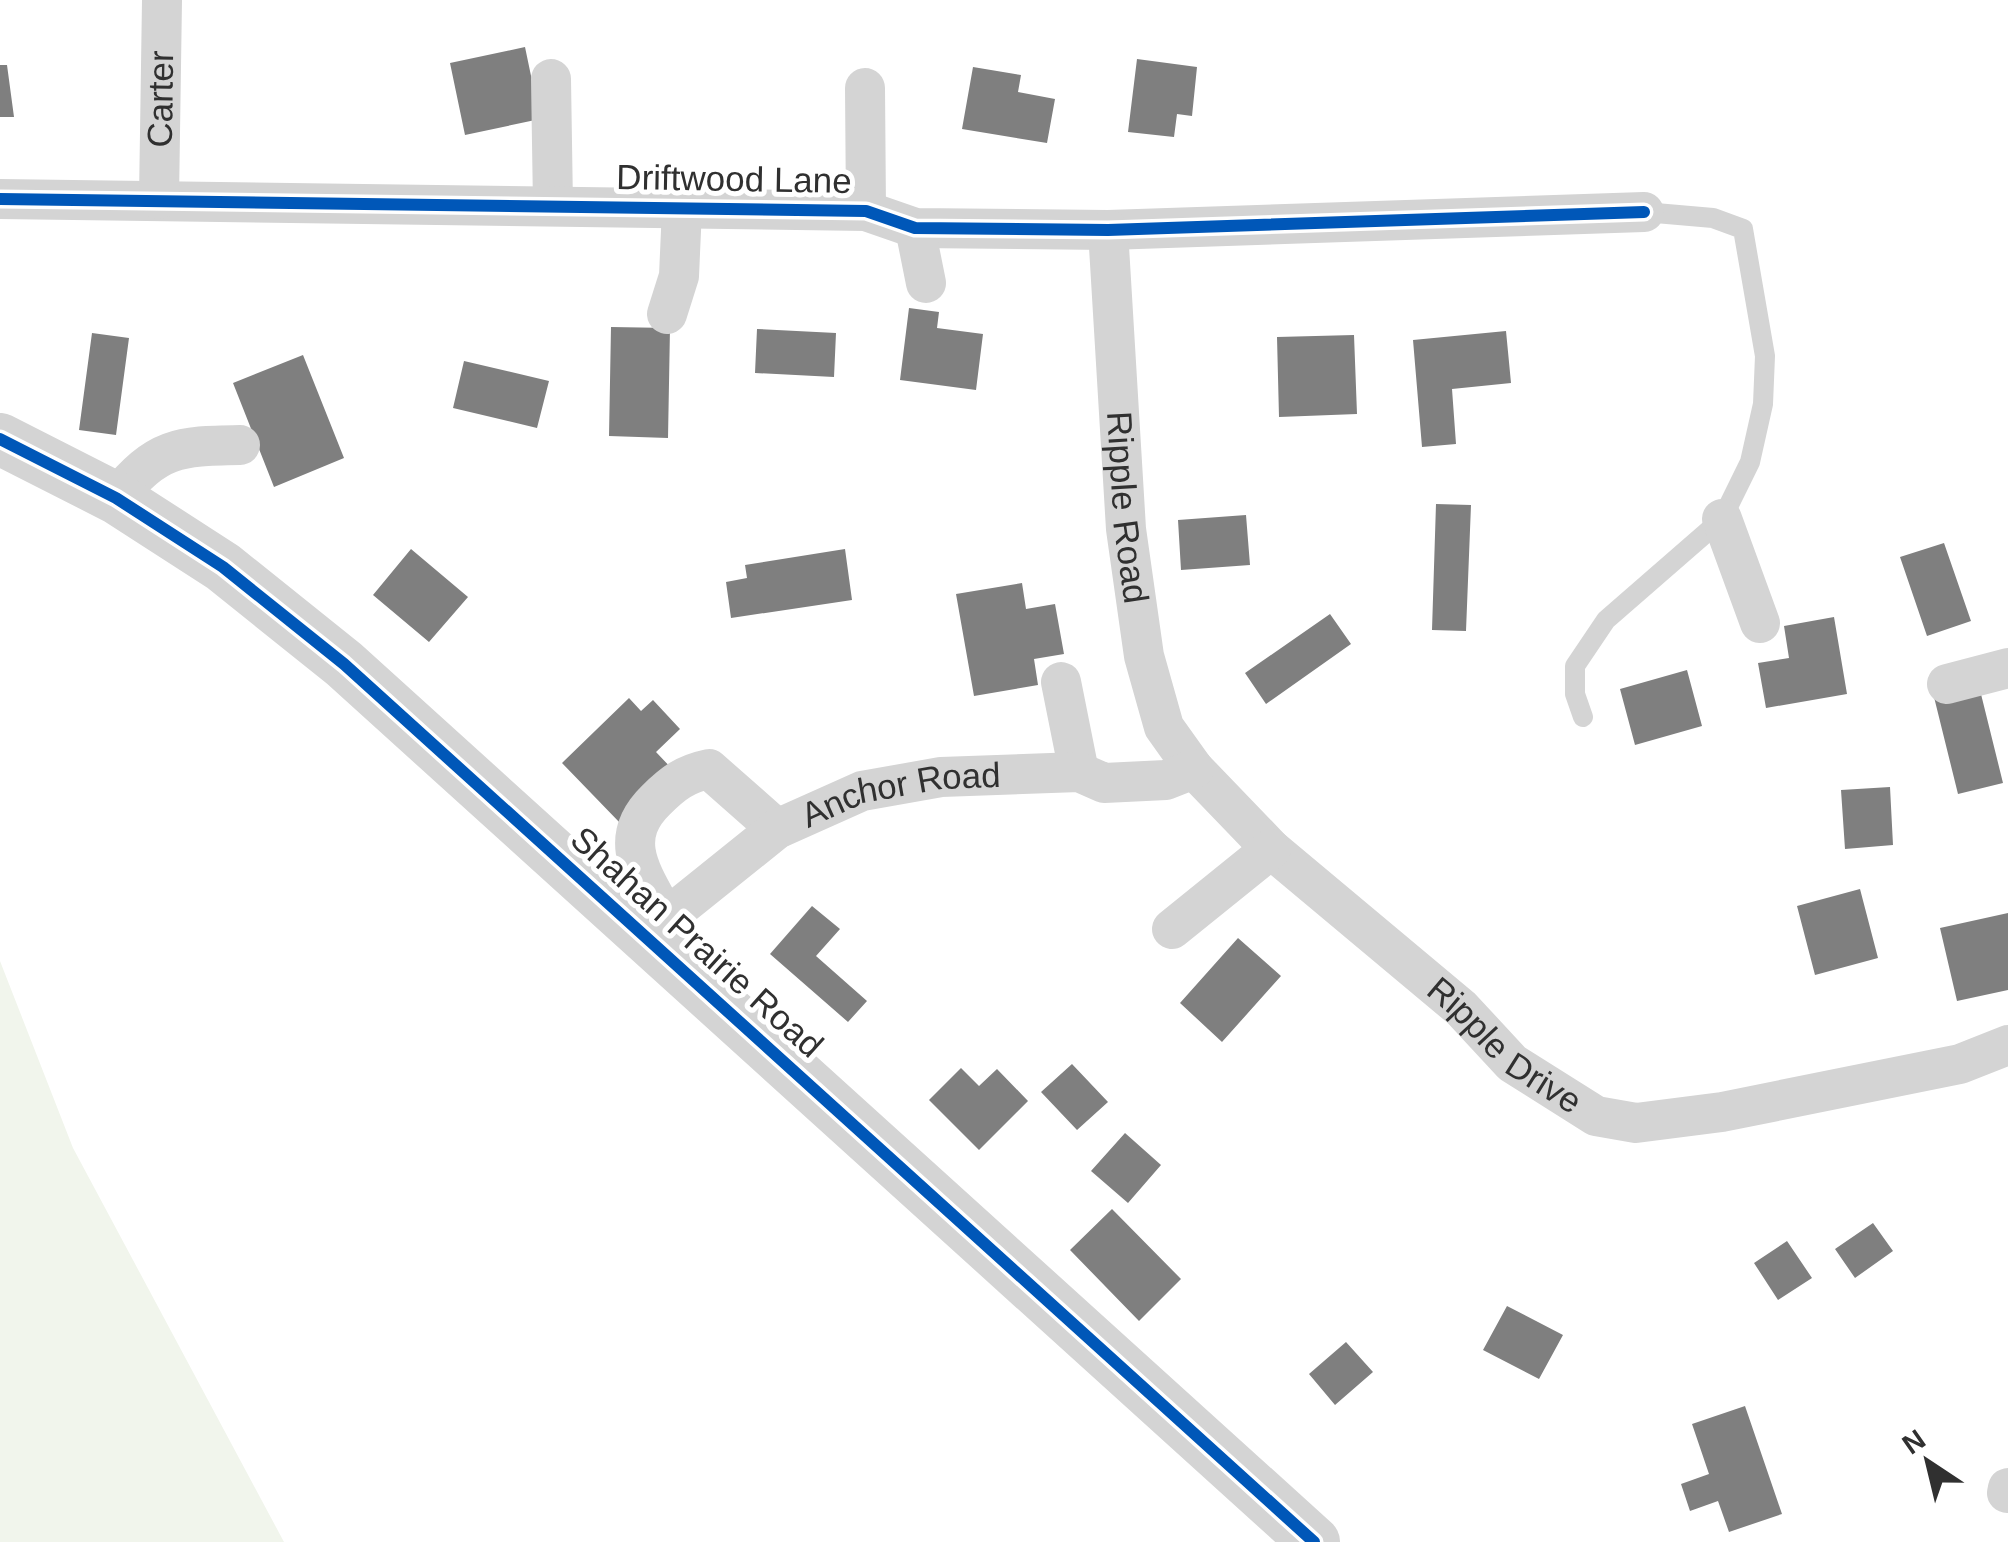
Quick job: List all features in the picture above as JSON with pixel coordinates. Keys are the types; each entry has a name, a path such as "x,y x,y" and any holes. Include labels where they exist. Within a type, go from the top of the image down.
{"street":[{"name":"Carter","path":"159,198 162,0"},
{"path":"551,79 554,206"},
{"path":"864,88 866,210"},
{"name":"Driftwood Lane","path":"0,199 159,198 866,210 916,228 1108,230 1644,212"},
{"path":"667,314 680,276 682,208"},
{"path":"916,228 926,283"},
{"name":"Ripple Road","path":"1108,230 1126,529 1144,656 1164,727 1194,769"},
{"name":"Shahan Prairie Road","path":"0,439 116,498 222,567 344,664 656,927 1314,1542"},
{"path":"116,498 152,461 182,446 240,445"},
{"path":"1722,519 1760,623"},
{"path":"1947,684 2008,668"},
{"path":"1062,682 1079,772"},
{"path":"656,927 633,843 638,817 685,774 709,768 776,830"},
{"name":"Anchor Road","path":"656,927 776,830 862,791 941,778 1079,772 1104,783 1166,780 1194,769"},
{"name":"Ripple Drive","path":"1194,769 1272,849 1461,1008 1512,1063 1596,1116 1636,1123 1722,1112 1960,1064 2008,1045"},
{"path":"1172,929 1272,849"}],"lane":[{"path":"1584,717 1575,694 1575,666 1606,620 1722,519 1750,462 1763,404 1764,356 1743,229 1714,218 1644,212"}],"shaded area":[{"path":"0,961 73,1148 284,1542 0,1542"}],"building":[{"path":"525,47 540,119 465,135 450,63"},
{"path":"1137,59 1197,67 1192,116 1177,114 1174,137 1128,132"},
{"path":"0,65 7,65 14,117 0,117"},
{"path":"973,67 1021,75 1018,92 1055,99 1047,143 962,129"},
{"path":"909,308 939,312 937,328 983,334 976,390 900,380"},
{"path":"611,327 670,328 668,438 609,436"},
{"path":"757,329 836,333 834,377 755,373"},
{"path":"1506,331 1511,383 1452,389 1456,444 1422,447 1413,340"},
{"path":"92,333 129,338 116,435 79,430"},
{"path":"1354,335 1357,414 1279,417 1277,337"},
{"path":"303,355 344,458 274,487 233,383"},
{"path":"464,361 549,381 537,428 453,408"},
{"path":"1436,504 1471,505 1466,631 1432,630"},
{"path":"1246,515 1250,565 1181,570 1178,520"},
{"path":"1944,543 1971,621 1927,636 1900,557"},
{"path":"411,549 468,597 429,642 373,595"},
{"path":"845,549 852,600 731,618 726,582 747,578 745,565"},
{"path":"1022,583 1026,609 1055,604 1064,654 1034,659 1038,685 974,696 956,594"},
{"path":"1330,614 1351,644 1266,704 1245,673"},
{"path":"1834,617 1847,694 1766,708 1758,663 1789,658 1784,626"},
{"path":"1687,670 1702,726 1635,745 1620,689"},
{"path":"1979,686 2003,783 1958,794 1934,697"},
{"path":"629,698 641,711 653,700 680,729 656,752 675,772 621,824 562,763"},
{"path":"1890,787 1893,845 1845,849 1841,790"},
{"path":"1860,889 1878,958 1815,975 1797,906"},
{"path":"812,906 840,929 816,956 867,1001 848,1022 770,954"},
{"path":"2008,913 2008,990 1957,1001 1940,928"},
{"path":"1238,938 1281,976 1222,1042 1180,1003"},
{"path":"1072,1064 1108,1102 1077,1130 1041,1092"},
{"path":"961,1068 979,1086 997,1069 1028,1101 979,1150 929,1100"},
{"path":"1125,1133 1161,1165 1128,1203 1091,1171"},
{"path":"1112,1209 1181,1279 1139,1321 1070,1250"},
{"path":"1873,1223 1893,1251 1855,1278 1835,1249"},
{"path":"1787,1241 1812,1278 1778,1300 1754,1263"},
{"path":"1507,1306 1563,1335 1539,1379 1483,1350"},
{"path":"1346,1342 1373,1372 1335,1405 1309,1374"},
{"path":"1745,1406 1782,1514 1729,1532 1718,1501 1690,1511 1681,1484 1709,1474 1692,1424"}],"cycle path":[{"path":"0,199 866,211 915,228 1108,230 1644,212"},
{"path":"0,439 116,498 223,567 344,664 1314,1542"}]}
